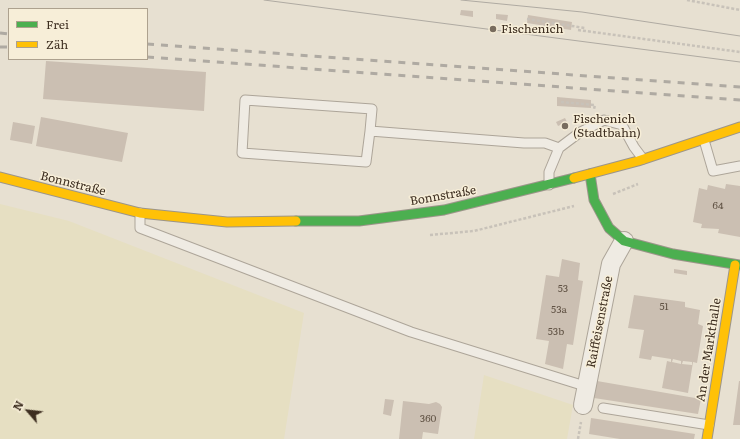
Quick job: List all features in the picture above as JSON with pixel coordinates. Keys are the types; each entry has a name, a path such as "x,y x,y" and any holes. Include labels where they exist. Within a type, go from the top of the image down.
{"main road":[{"name":"Bonnstraße","path":"0,177 140,213 227,222 359,221 444,210 549,185 644,159 740,127"},
{"path":"590,174 594,200 608,228 624,241 673,254 738,265"},
{"name":"An der Markthalle","path":"707,439 738,265"}],"street":[{"name":"Raiffeisenstraße","path":"583,405 588,387 612,264 624,241"}],"lane":[{"path":"245,100 372,110 370,131 366,162 242,153 245,100"},
{"path":"549,185 549,172 559,148 579,133 604,120 622,125 634,147 644,159"},
{"path":"370,131 524,143 545,143 559,148"},
{"path":"704,140 713,171 740,166"},
{"path":"140,213 140,228 411,332 588,387"},
{"path":"603,408 709,425"}],"path":[{"path":"687,0 740,10"},
{"path":"527,19 585,28"},
{"path":"578,30 740,52"},
{"path":"561,102 591,104"}],"shaded area":[{"path":"0,204 69,221 304,313 284,439 0,439"},
{"path":"484,375 573,405 567,439 474,439"}],"building":[{"path":"461,10 473,11 473,17 460,15"},
{"path":"496,14 508,15 507,21 496,19"},
{"path":"528,15 572,22 571,30 527,23"},
{"path":"46,61 206,72 204,111 43,99"},
{"path":"557,97 591,100 591,108 557,106"},
{"path":"41,117 128,133 122,162 36,146"},
{"path":"565,118 567,122 558,126 556,122"},
{"path":"13,122 35,126 32,144 10,140"},
{"path":"726,184 740,186 740,237 718,233 719,229 701,228 702,224 693,222 699,188 707,190 708,185 725,189"},
{"path":"562,259 580,263 578,280 583,281 573,345 567,344 563,369 545,364 549,341 536,339 546,275 559,277"},
{"path":"674,269 687,271 687,275 674,273"},
{"path":"634,295 685,302 685,307 700,310 698,324 703,326 697,363 693,362 688,393 662,388 667,361 671,362 671,359 652,356 651,360 639,358 644,330 628,328","holes":["673,359 681,361 681,364 672,362","683,361 692,362 692,365 682,364"]},
{"path":"597,381 701,399 698,414 594,398"},
{"path":"739,381 740,425 733,425"},
{"path":"385,399 394,400 391,416 383,414"},
{"path":"403,401 429,404 436,402 440,404 442,407 438,434 423,432 422,439 399,439"},
{"path":"591,418 695,434 694,439 620,439 589,434"}],"tram line":[{"path":"264,0 740,62"},
{"path":"461,0 582,12 740,36"}],"railway":[{"path":"0,33 8,34"},
{"path":"148,44 740,87"},
{"path":"0,47 8,47"},
{"path":"148,57 740,100"}],"traffic: fast":[{"path":"590,174 594,200 609,228 624,241 673,254 740,265"},
{"path":"296,221 359,221 444,210 574,178"}],"traffic: slow":[{"path":"574,178 638,161 740,127"},
{"path":"0,177 140,213 227,222 296,221"},
{"path":"707,439 735,265"}],"place":[{"name":"Fischenich","path":"493,29"},
{"name":"Fischenich (Stadtbahn)","path":"565,126"}]}
